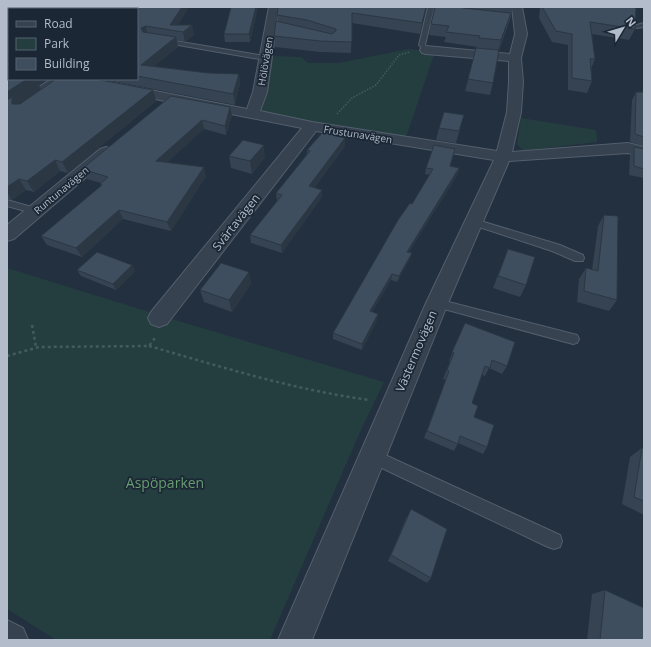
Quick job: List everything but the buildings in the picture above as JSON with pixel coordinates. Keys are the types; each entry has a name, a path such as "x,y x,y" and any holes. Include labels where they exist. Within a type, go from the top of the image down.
{"street":[{"name":"Hölövägen","path":"252,114 260,92 265,58 274,28 274,7"},
{"name":"Västermovägen","path":"295,640 437,303 503,157 514,112 516,82 515,58 521,34 516,21 517,7"},
{"path":"426,50 515,58"},
{"name":"Frustunavägen","path":"74,80 164,103 252,114 312,126 503,157 628,148 644,152"},
{"name":"Svärtavägen","path":"159,318 312,126"},
{"name":"Runtunavägen","path":"7,235 116,144"},
{"path":"7,637 11,640"}],"lane":[{"path":"426,50 422,45 431,7"},
{"path":"636,26 644,25"},
{"path":"156,40 265,58"},
{"path":"45,96 74,80"},
{"path":"7,111 74,80"},
{"path":"7,203 36,211"},
{"path":"474,222 556,248 579,258"},
{"path":"437,303 573,339"},
{"path":"372,456 554,541"}],"path":[{"path":"312,126 329,122 352,98 376,85 399,55 426,50"},
{"path":"149,346 160,331 159,318"},
{"path":"32,325 36,347"},
{"path":"7,356 36,347 81,345 149,346 265,379 339,397 395,402"}],"green space":[{"path":"409,49 435,52 406,137 326,128 268,115 261,111 260,102 270,56 301,57 308,63 338,63"},
{"path":"521,118 596,130 597,142 523,150 517,144"},
{"name":"Aspöparken","path":"7,268 384,382 360,432 270,640 56,640 7,609"}]}
